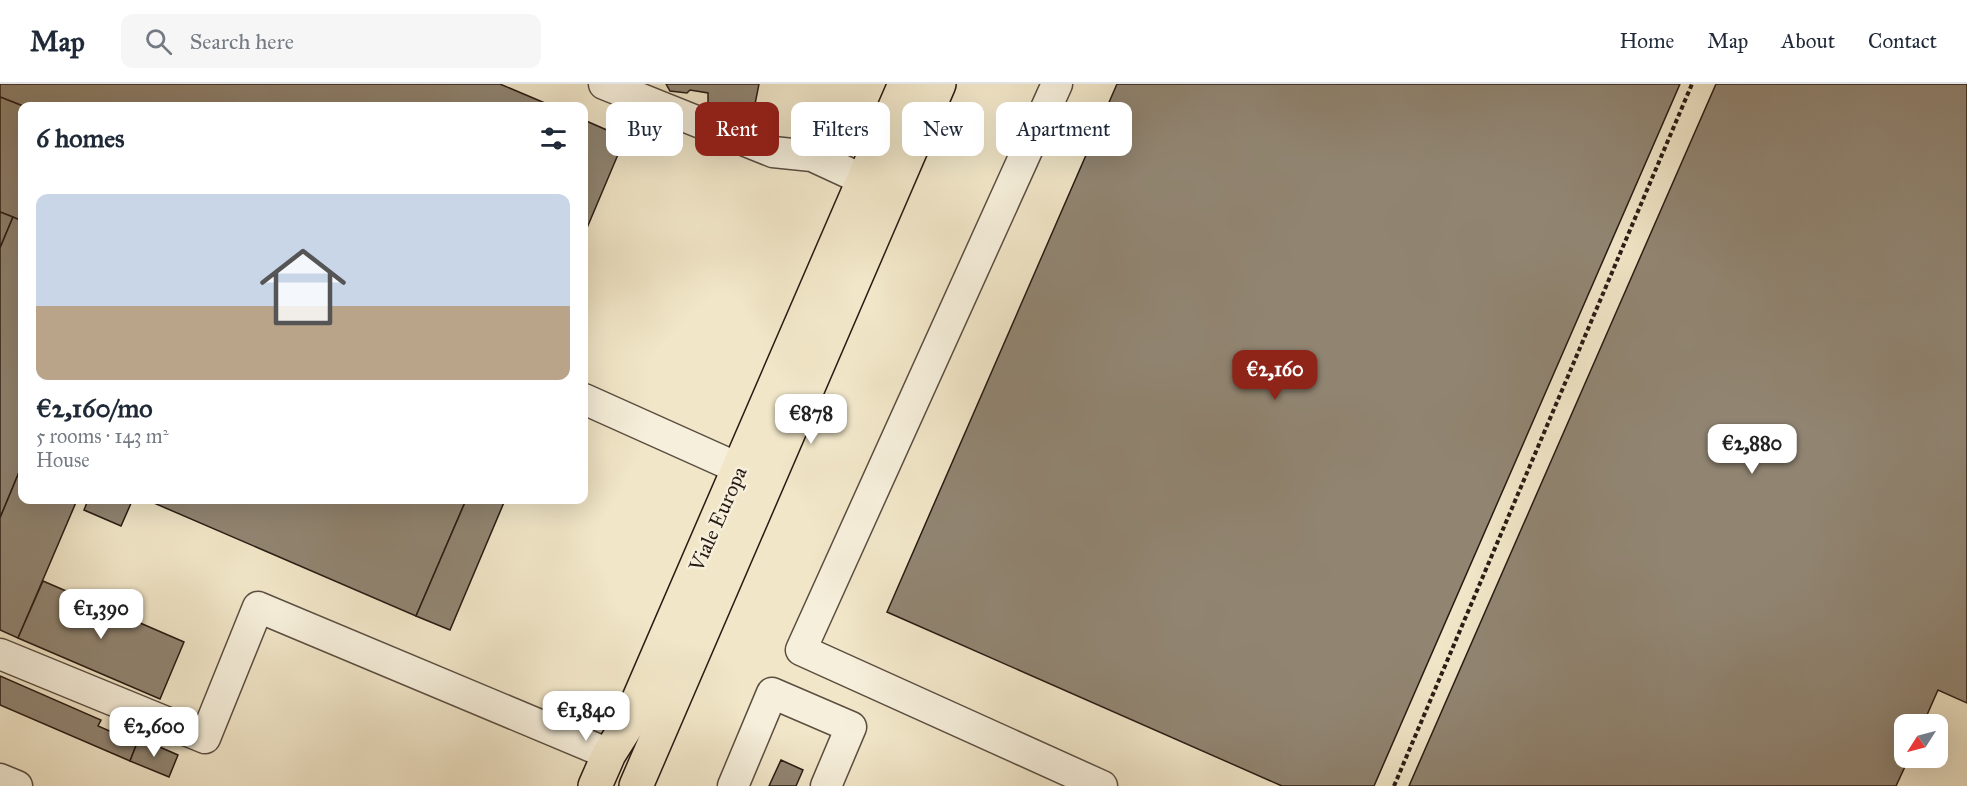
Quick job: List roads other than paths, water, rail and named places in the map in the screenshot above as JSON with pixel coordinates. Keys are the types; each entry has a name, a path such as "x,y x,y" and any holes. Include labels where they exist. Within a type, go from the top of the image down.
{"main road":[{"name":"Viale Europa","path":"595,786 609,754 628,724 905,84"},
{"name":"Viale Europa","path":"636,786 939,84"}],"street":[{"path":"604,84 773,152 812,156 864,180"},
{"path":"1057,84 801,650 1102,786"},
{"path":"588,401 740,469"},
{"path":"0,654 205,738 258,607 609,754"},
{"path":"733,786 772,693 851,727 826,786"},
{"path":"0,779 17,786"}]}
